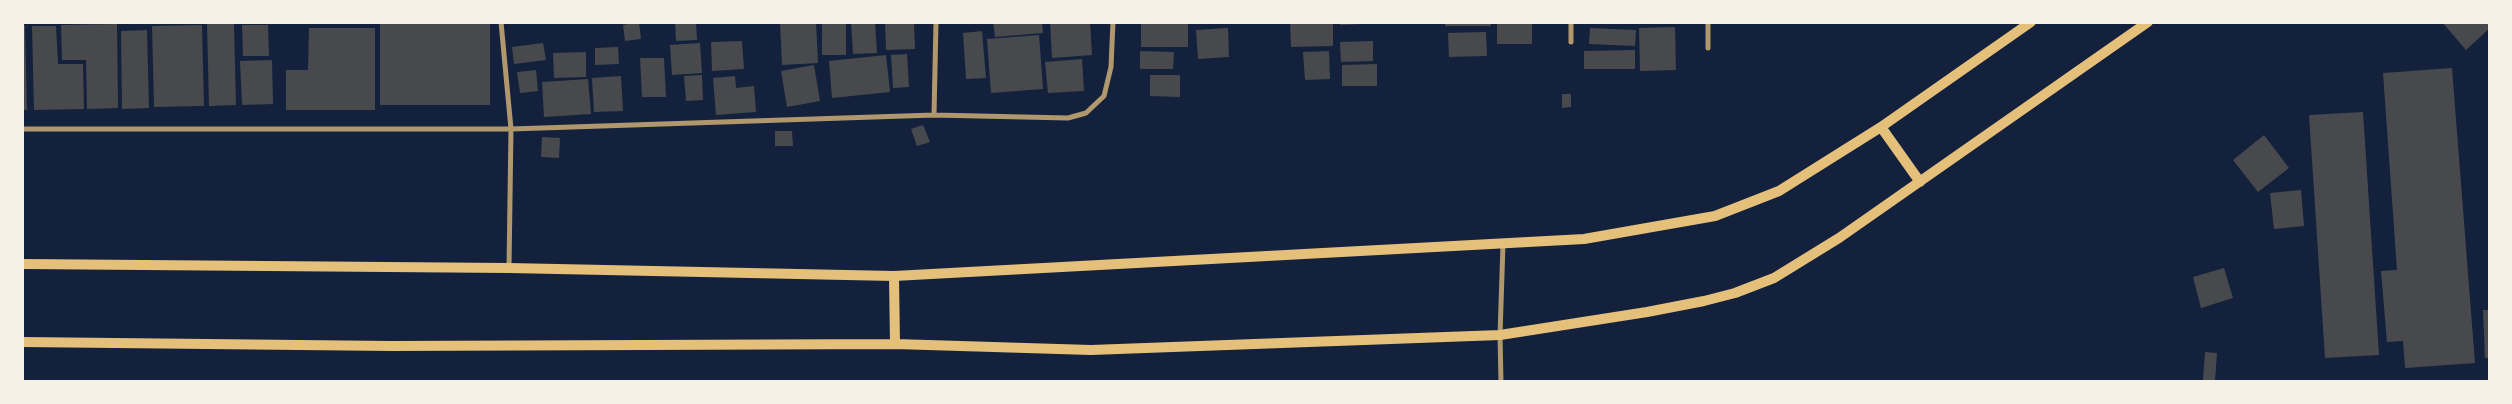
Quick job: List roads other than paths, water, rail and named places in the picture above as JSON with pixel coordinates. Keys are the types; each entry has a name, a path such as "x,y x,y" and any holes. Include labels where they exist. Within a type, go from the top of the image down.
{"main road":[{"path":"22,264 509,268 894,276 1584,239 1714,216 1779,191 1881,127 2031,22"},
{"path":"22,342 391,346 895,344 1091,350 1500,335 1647,312 1735,293 1774,278 1840,238 2148,22"},
{"path":"1881,127 1920,182"},
{"path":"894,276 895,344"}],"street":[{"path":"501,22 511,129 509,268"},
{"path":"934,114 936,22"},
{"path":"22,129 511,129 934,114 1068,118 1086,113 1104,96 1111,67 1113,22"},
{"path":"1571,42 1572,22"},
{"path":"1708,22 1708,48"},
{"path":"1501,382 1500,335 1503,243"}]}
